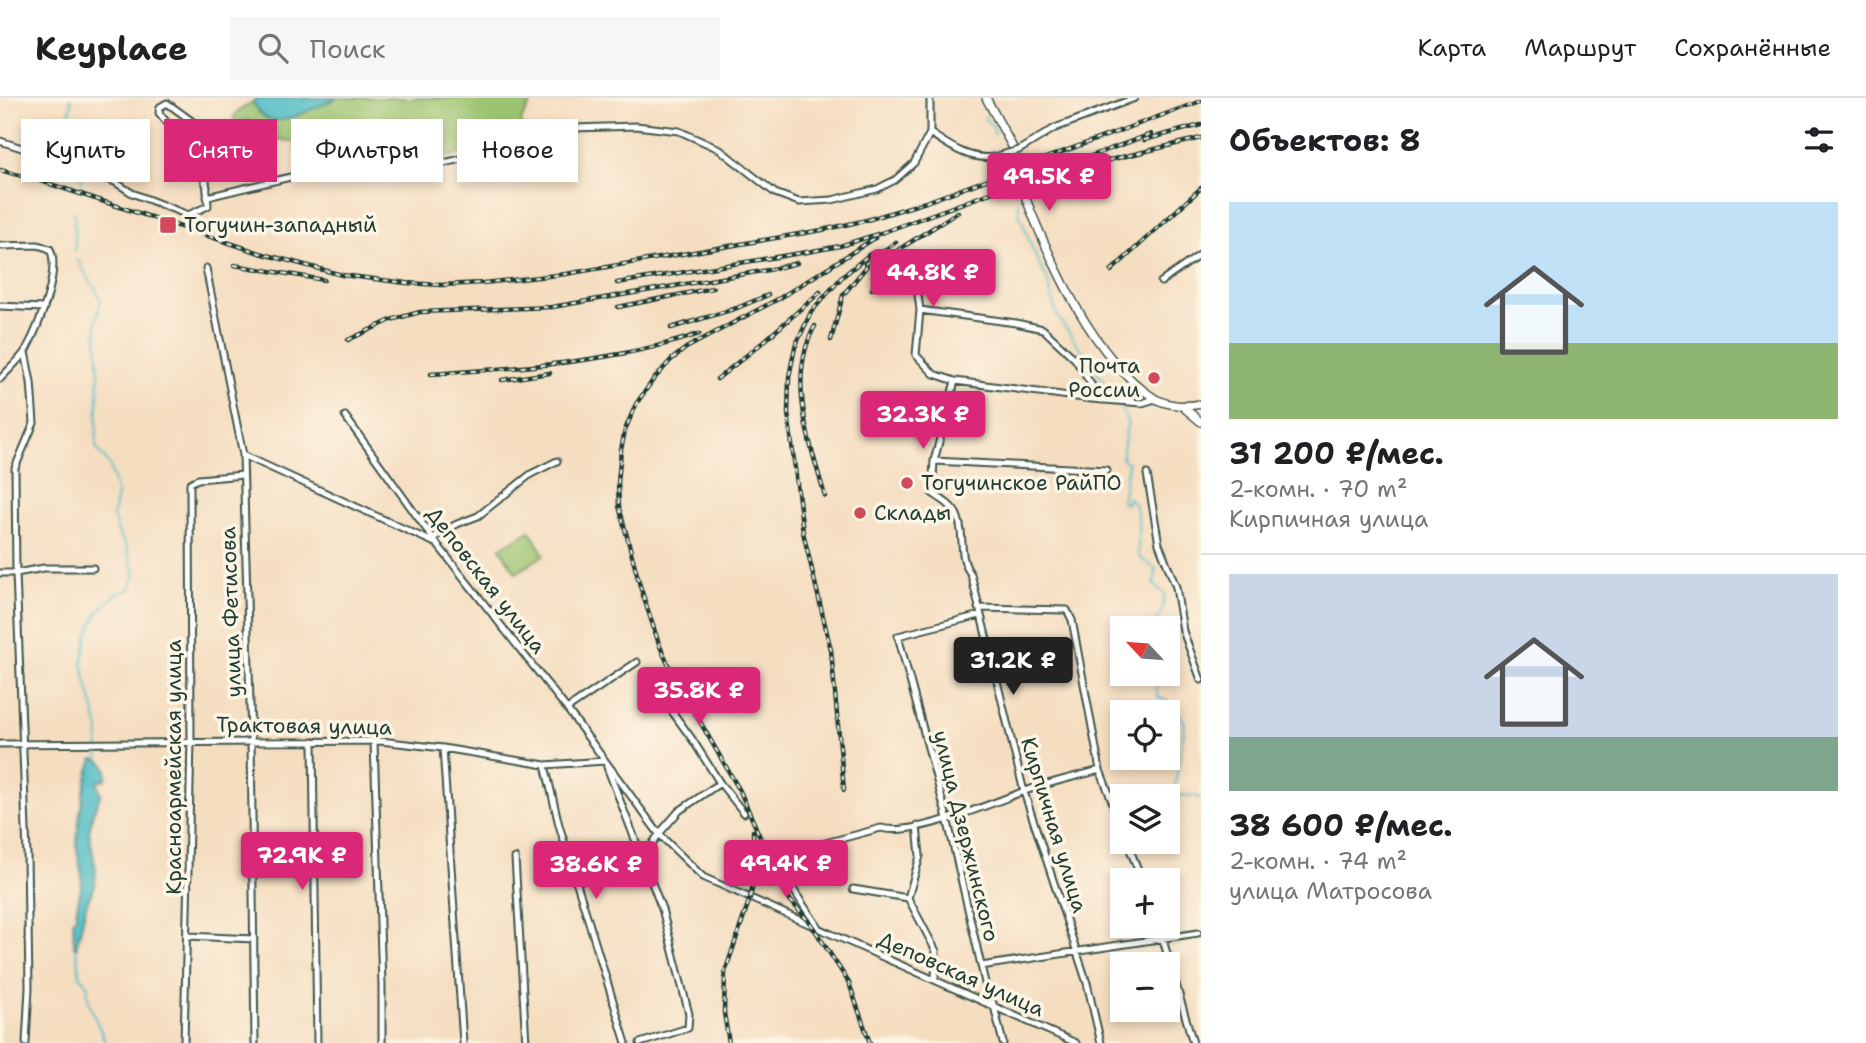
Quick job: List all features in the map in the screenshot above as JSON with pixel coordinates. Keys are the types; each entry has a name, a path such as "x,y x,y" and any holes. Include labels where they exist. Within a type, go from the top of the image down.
{"main road":[{"path":"986,98 1013,148"},
{"path":"1028,198 1062,283 1100,342 1136,383 1155,399 1182,406 1201,404"},
{"path":"1182,406 1201,422"}],"street":[{"path":"930,133 972,157 995,157 1055,128 1135,98"},
{"path":"207,197 324,169 423,169 574,128 636,126 679,131 719,149 775,193 799,202 832,200 877,189 895,180 914,163 930,133 930,100"},
{"path":"0,141 76,162 90,173 132,193 188,215 208,206 206,152 209,140 216,131 200,127 172,104 163,104 159,113 196,158 207,187"},
{"path":"0,246 38,245 50,249 54,257 53,273 43,308 25,352 0,379"},
{"path":"1161,282 1201,254"},
{"path":"914,265 920,310 916,355 934,374 955,381 1101,400 1142,403 1155,399"},
{"name":"улица Фетисова","path":"206,268 243,455 251,740 255,1043"},
{"path":"0,306 43,308"},
{"path":"920,310 1043,329 1074,359 1101,400"},
{"path":"25,352 31,382 34,423 15,468 29,988 26,1043"},
{"name":"Кирпичная улица","path":"955,381 934,461 932,493 949,505 956,515 965,563 971,574 1024,792 1087,983 1101,1043"},
{"path":"1128,402 1132,399 1136,383"},
{"name":"Деповская улица","path":"345,416 433,538 567,709 659,834 703,877 1076,1043"},
{"path":"243,455 438,544"},
{"path":"433,538 478,516 531,474 557,461"},
{"path":"934,461 1107,470"},
{"path":"1147,474 1159,544 1176,587 1183,631 1201,680"},
{"name":"Красноармейская улица","path":"184,1043 191,741 190,483 198,479 243,475"},
{"path":"0,573 44,568 93,568"},
{"path":"979,612 1067,610 1072,620 1100,770 1110,796"},
{"name":"улица Дзержинского","path":"979,612 898,636 947,818 986,987 994,1006 1003,1043"},
{"path":"567,709 637,662"},
{"path":"655,688 720,783 744,813"},
{"name":"Трактовая улица","path":"0,744 24,746 251,740 374,741 443,748 545,765 605,761"},
{"path":"313,741 317,1043"},
{"path":"374,741 382,1043"},
{"path":"443,748 463,1043"},
{"name":"Деповская улица","path":"605,761 662,909 689,1014 688,1028 640,1043"},
{"path":"545,765 559,825 626,1043"},
{"path":"818,928 786,874 786,862 796,850 881,828 892,831 917,826 981,809 1024,792 1100,770"},
{"path":"576,882 643,858 679,811 720,783"},
{"path":"917,826 920,856 908,898 936,951 935,980"},
{"path":"514,858 526,1043"},
{"path":"853,889 908,898"},
{"path":"981,966 1198,933"},
{"path":"188,936 254,939"},
{"path":"1164,939 1193,1043"}],"green space":[{"path":"337,98 534,98 522,119 457,119 457,154 443,158 443,119 291,119 291,141 277,139 277,119 233,119 236,113 253,102 260,114 295,116"},
{"path":"530,531 544,555 516,573 500,548"}],"water":[{"path":"257,98 337,98 280,120 266,118 253,102"},
{"path":"93,759 103,763 107,775 106,779 97,782 101,794 89,832 96,870 95,886 87,902 76,949 73,920 76,917 82,879 77,851 78,826"}],"waterway":[{"path":"66,119 71,98"},
{"path":"985,116 994,127 994,135"},
{"path":"1018,202 1020,216 1047,279 1057,316 1116,398"},
{"path":"74,212 75,251"},
{"path":"77,259 101,299 96,321 99,375 96,447 110,466 117,495 113,516 135,574 130,589 116,594 98,612 88,633 82,664 99,730 98,760"},
{"path":"1120,407 1128,423 1122,459 1128,463 1122,502 1126,504 1128,497 1133,502 1138,517 1139,557 1156,569 1154,585 1165,594 1160,616"},
{"path":"1157,686 1158,697 1174,704 1185,723 1175,786 1177,795 1201,799"},
{"path":"76,949 80,976 88,986 91,1008 105,1043"}],"tunnel":[{"path":"1008,147 1026,199"}],"railway":[{"path":"0,170 260,253 342,275 406,283 483,283 566,274 867,220 926,202 1201,101"},
{"path":"1144,140 1201,125"},
{"path":"617,283 840,246 1151,134"},
{"path":"1089,165 1201,138"},
{"path":"1111,271 1201,188"},
{"path":"877,272 898,250 958,212"},
{"path":"870,1043 849,983 811,924 790,900 740,791 673,675 659,644 640,586 619,506 618,483 625,430 636,404 671,360 686,348 780,298 875,238"},
{"path":"865,264 896,242"},
{"path":"844,790 831,650 803,532 788,413 789,377 795,347 811,312 842,277 870,254"},
{"path":"348,340 391,320 420,312 552,307 797,263"},
{"path":"234,265 324,280"},
{"path":"831,340 843,295 867,266"},
{"path":"872,289 887,266"},
{"path":"618,307 713,288"},
{"path":"717,379 820,292"},
{"path":"671,328 737,308 768,295"},
{"path":"815,326 806,346 801,388 808,433 825,496"},
{"path":"431,374 601,357 667,344 699,334"},
{"path":"502,380 550,373"},
{"path":"729,1043 724,1013 725,972 755,876 753,831"}],"place":[{"name":"Тогучин-западный","path":"168,225"},
{"name":"Почта России","path":"1154,378"},
{"name":"Тогучинское РайПО","path":"907,483"},
{"name":"Склады","path":"860,513"}]}
